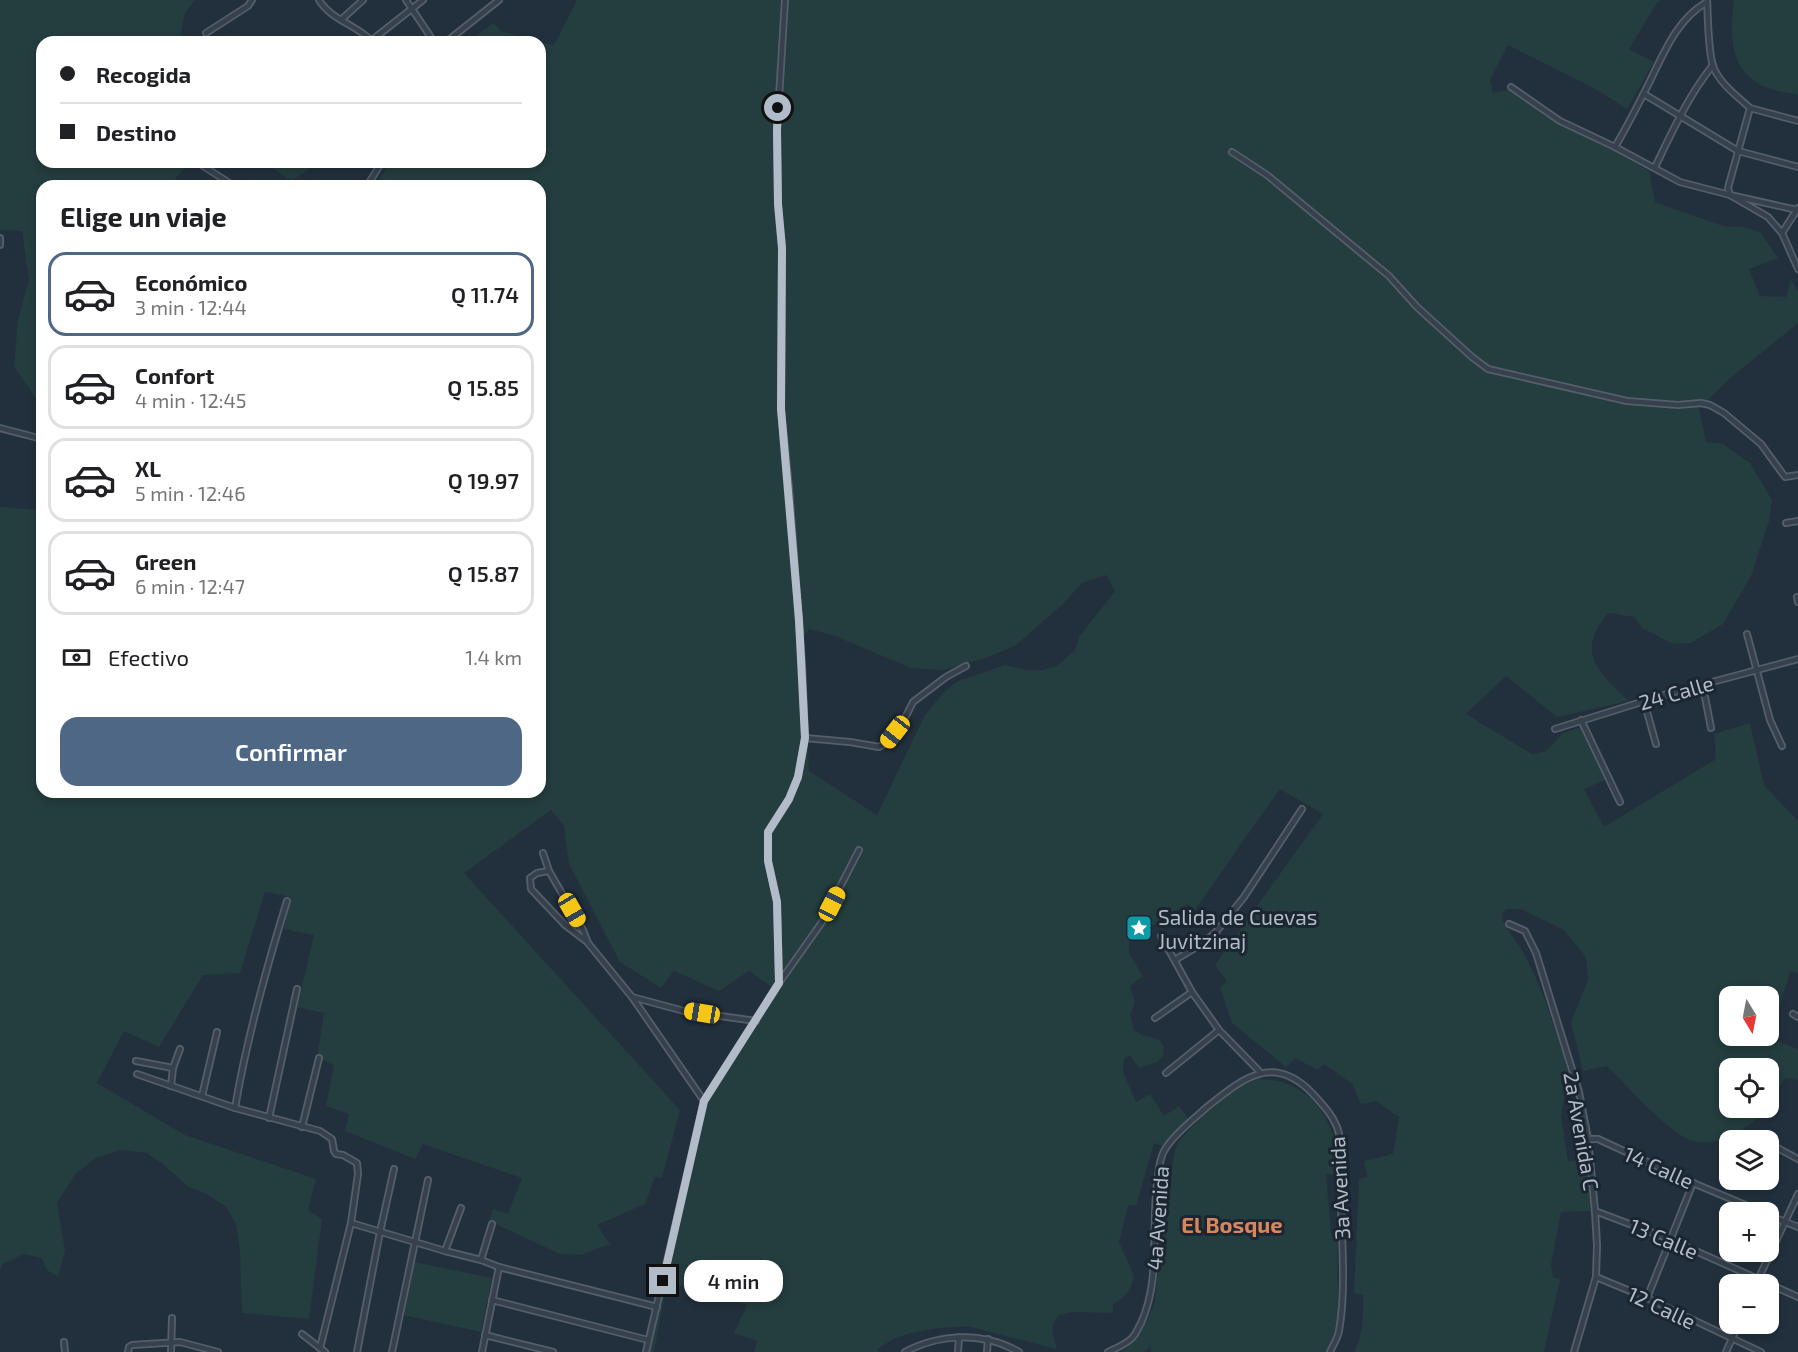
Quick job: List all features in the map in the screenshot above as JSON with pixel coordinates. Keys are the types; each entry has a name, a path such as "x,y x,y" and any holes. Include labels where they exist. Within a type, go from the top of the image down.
{"street":[{"path":"206,33 248,6 252,0"},
{"path":"319,0 325,10 367,36"},
{"path":"342,20 363,0"},
{"path":"406,0 430,36"},
{"path":"379,36 423,0"},
{"path":"453,36 498,0"},
{"path":"779,983 777,902 768,861 768,832 789,799 798,777 805,738 789,488 781,409 782,248 778,204 777,130 785,0"},
{"path":"1707,1 1713,65 1719,76 1750,108 1798,121"},
{"path":"1615,147 1674,35 1687,18 1707,1"},
{"path":"1655,167 1679,116 1702,78 1713,65"},
{"path":"1511,87 1560,121 1655,167 1680,182 1797,209 1782,233"},
{"path":"1644,94 1738,151 1798,167"},
{"path":"1750,108 1728,188 1730,195 1768,217 1782,233 1798,269"},
{"path":"1232,152 1267,174 1389,276 1417,307 1488,369 1627,401 1710,405 1724,413 1761,444 1785,477 1798,475"},
{"path":"206,168 225,180"},
{"path":"0,238 0,245"},
{"path":"0,428 36,437"},
{"path":"1786,524 1798,520"},
{"path":"1747,634 1770,720 1782,746"},
{"name":"24 Calle","path":"1555,729 1698,685 1798,659"},
{"path":"805,738 879,747 887,742 903,722 913,702 946,677 966,666"},
{"path":"1698,685 1705,697 1711,728"},
{"path":"1644,701 1656,744"},
{"path":"1581,720 1620,802"},
{"path":"1175,960 1216,932 1244,897 1302,809"},
{"path":"646,1352 704,1101 779,983 822,922 859,850"},
{"path":"543,853 549,871 588,943"},
{"path":"549,871 537,873 530,878 531,889 565,925 588,943 632,997 704,1101"},
{"path":"235,1108 242,1063 287,901"},
{"name":"2a Avenida C","path":"1509,924 1525,931 1536,952 1579,1092 1588,1139 1597,1245 1596,1277 1574,1352"},
{"path":"1161,936 1192,992 1219,1030 1258,1074"},
{"path":"269,1118 297,989"},
{"path":"1155,1018 1192,992"},
{"path":"632,997 684,1011 756,1021"},
{"path":"1166,1073 1219,1030"},
{"path":"202,1096 217,1032"},
{"path":"171,1086 173,1068 180,1049"},
{"path":"302,1127 319,1058"},
{"path":"136,1061 173,1068"},
{"name":"3a Avenida","path":"1258,1074 1271,1072 1296,1080 1321,1103 1337,1127 1341,1165 1342,1304 1338,1334 1330,1352"},
{"path":"137,1074 235,1108 320,1131 332,1139 336,1154 343,1155 357,1163 358,1174 351,1223 320,1348"},
{"name":"4a Avenida","path":"1108,1352 1131,1339 1149,1302 1153,1285 1155,1200 1162,1154 1169,1143 1192,1120 1233,1087 1258,1074"},
{"name":"14 Calle","path":"1588,1139 1598,1139 1739,1202"},
{"path":"1779,1149 1798,1159"},
{"path":"357,1352 394,1169"},
{"path":"392,1352 428,1180"},
{"path":"1647,1298 1669,1239 1694,1183"},
{"path":"1761,1274 1798,1194"},
{"path":"445,1251 461,1208"},
{"name":"13 Calle","path":"1595,1211 1669,1239 1741,1274"},
{"path":"1779,1219 1798,1227"},
{"path":"351,1223 481,1260 499,1268 657,1307"},
{"path":"481,1260 492,1224"},
{"path":"482,1352 499,1268"},
{"name":"12 Calle","path":"1596,1277 1647,1298 1761,1352"},
{"name":"13 Calle","path":"1779,1290 1798,1297"},
{"path":"492,1300 648,1340"},
{"path":"171,1352 172,1318"},
{"path":"302,1334 326,1352"},
{"path":"1726,1352 1734,1334"},
{"path":"485,1335 553,1352"},
{"path":"958,1352 959,1337"},
{"path":"905,1352 930,1341 959,1337 988,1339 1019,1352"},
{"path":"987,1352 988,1339"},
{"path":"64,1342 65,1352"},
{"path":"128,1351 132,1345 180,1342 218,1352"}],"green space":[{"path":"0,0 195,0 185,13 180,36 36,36 36,168 185,168 174,180 36,180 36,399 14,366 18,320 29,280 22,231 0,230"},
{"path":"577,0 1661,0 1629,49 1654,62 1627,109 1597,90 1508,45 1490,80 1493,93 1512,89 1649,171 1655,202 1723,226 1744,227 1760,232 1778,258 1749,269 1760,296 1786,297 1791,280 1798,291 1798,323 1728,380 1699,409 1706,442 1723,444 1750,463 1772,500 1769,521 1751,576 1723,624 1691,643 1673,644 1642,628 1634,617 1608,613 1598,627 1593,640 1594,661 1600,671 1629,701 1557,717 1506,676 1466,714 1532,754 1546,751 1563,733 1582,727 1605,780 1584,789 1604,827 1716,759 1714,734 1750,723 1764,785 1798,821 1798,973 1790,971 1779,1010 1779,986 1719,986 1719,1046 1779,1046 1779,1042 1798,1049 1798,1080 1785,1078 1779,1087 1779,1058 1719,1058 1719,1118 1758,1118 1741,1130 1719,1130 1719,1140 1709,1142 1696,1142 1681,1135 1647,1107 1607,1066 1583,1071 1571,1022 1588,980 1586,957 1564,930 1521,909 1507,909 1503,912 1502,920 1523,952 1535,976 1577,1096 1564,1098 1561,1116 1568,1161 1586,1160 1591,1211 1561,1212 1551,1265 1553,1277 1560,1279 1544,1352 1354,1352 1361,1331 1363,1310 1363,1295 1354,1293 1359,1179 1367,1177 1364,1161 1393,1154 1399,1117 1376,1101 1361,1104 1352,1084 1324,1064 1318,1070 1295,1058 1286,1067 1232,1023 1220,987 1227,981 1215,965 1323,814 1280,789 1194,911 1188,904 1150,927 1145,923 1129,935 1129,953 1143,976 1130,986 1135,1003 1130,1015 1134,1030 1160,1040 1164,1048 1163,1056 1157,1062 1139,1068 1130,1055 1124,1059 1123,1072 1136,1102 1150,1094 1164,1116 1179,1106 1189,1120 1162,1146 1154,1143 1136,1206 1128,1205 1119,1242 1134,1276 1130,1289 1113,1304 1113,1313 1073,1312 1059,1315 1052,1328 1057,1349 970,1327 961,1327 924,1330 898,1337 877,1349 879,1352 754,1352 757,1341 734,1333 747,1305 667,1282 654,1352 643,1352 701,1111 709,1091 773,988 749,971 719,991 674,971 661,988 620,962 569,864 564,826 551,810 464,873 680,1110 662,1178 655,1177 645,1204 597,1225 610,1244 581,1255 560,1254 489,1221 493,1209 508,1214 522,1178 423,1144 415,1159 345,1131 349,1114 326,1106 334,1065 317,1058 324,1013 297,1007 314,935 284,929 291,897 265,892 240,973 203,975 159,1047 124,1031 97,1083 185,1135 316,1179 308,1210 322,1219 309,1319 242,1313 240,1252 236,1224 226,1207 208,1195 187,1186 147,1153 122,1150 96,1158 76,1173 57,1203 65,1251 58,1277 47,1270 42,1258 24,1254 3,1264 0,1270 0,507 36,510 36,798 546,798 546,180 379,180 387,168 546,168 546,43 554,45","holes":["1106,575 1115,591 1079,637 1075,650 1057,666 1043,670 1027,670 1005,665 958,681 943,693 925,715 877,815 809,771 797,647 809,629 835,636 911,668 943,670 986,658 1016,645 1062,605 1082,583"]},
{"path":"1734,0 1798,0 1798,95 1774,90 1757,83 1740,64 1732,41"},
{"path":"493,23 501,31 518,36 475,36"},
{"path":"272,168 310,168 293,180"},
{"path":"1258,1079 1285,1083 1307,1096 1324,1115 1335,1141 1337,1174 1326,1174 1331,1233 1338,1234 1338,1308 1334,1337 1329,1352 1151,1352 1150,1347 1144,1352 1121,1352 1136,1338 1155,1302 1163,1212 1169,1196 1173,1163 1179,1141 1219,1103 1239,1088"},
{"path":"414,1262 492,1278 481,1332 403,1315"}],"place":[{"name":"Salida de Cuevas Juvitzinaj","path":"1139,928"}],"district":[{"name":"El Bosque","path":"1232,1224"}],"route":[{"path":"663,1281 704,1101 779,983 777,902 768,861 768,832 789,799 798,777 805,738 799,620 781,409 782,248 778,204 778,108"}]}
